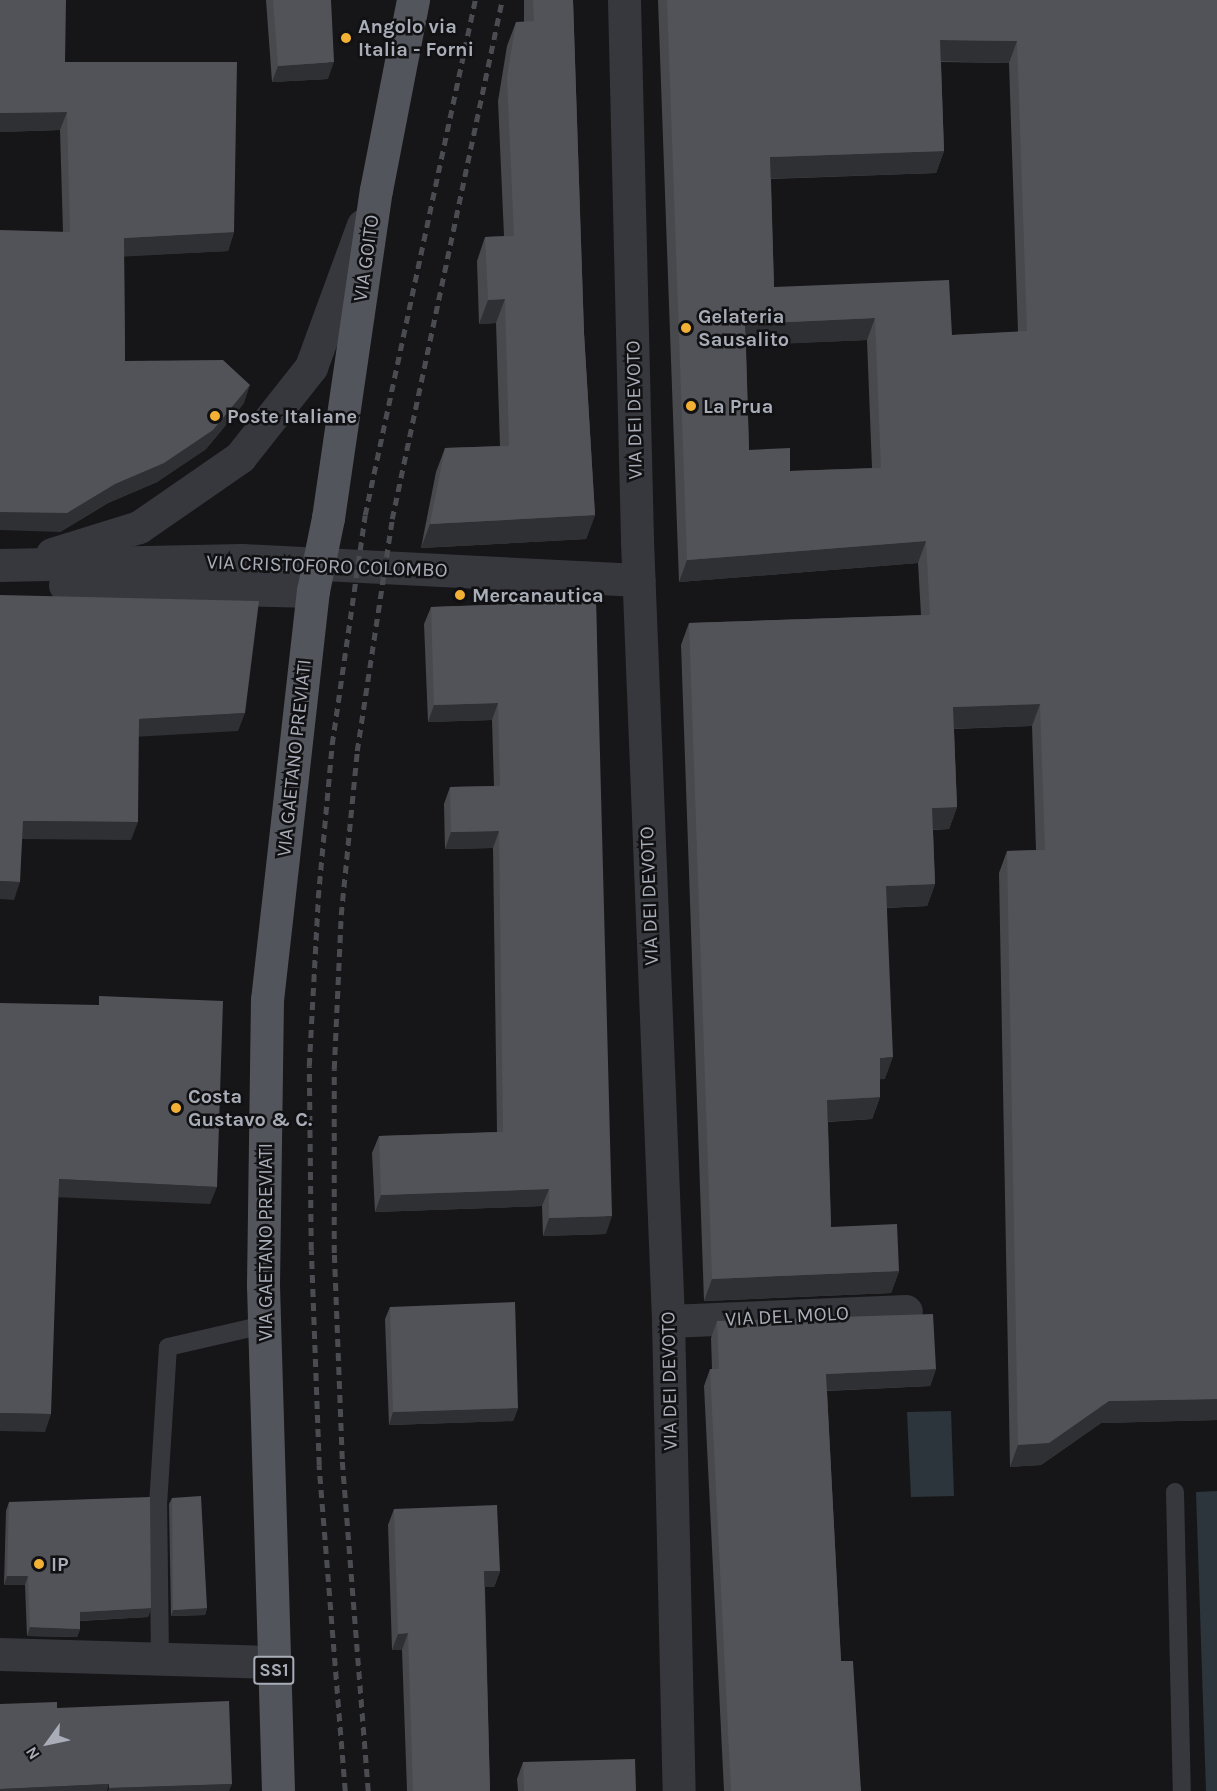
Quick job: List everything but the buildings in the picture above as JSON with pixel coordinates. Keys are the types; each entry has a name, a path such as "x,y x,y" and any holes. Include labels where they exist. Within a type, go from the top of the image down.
{"main road":[{"name":"VIA GOITO","path":"327,518 376,190 413,0"},
{"name":"VIA GAETANO PREVIATI","path":"278,1791 264,1325 267,1000 313,591 327,518"}],"street":[{"name":"VIA DEI DEVOTO","path":"624,0 638,580 668,1321 679,1791"},
{"path":"8,566 139,527 240,457 311,366 376,190"},
{"name":"VIA CRISTOFORO COLOMBO","path":"8,566 242,560 638,580"},
{"name":"VIA CRISTOFORO COLOMBO","path":"8,566 68,586 313,591"},
{"name":"VIA DEL MOLO","path":"668,1321 906,1311"},
{"path":"0,1654 274,1662"}],"lane":[{"path":"160,1659 158,1505 168,1347 264,1325"},
{"path":"1175,1492 1182,1791"}],"shaded area":[{"path":"951,1411 954,1496 911,1497 907,1412"},
{"path":"1217,1491 1217,1791 1206,1791 1196,1492"}],"railway":[{"path":"345,1791 319,1465 311,1250 309,1066 318,898 332,744 365,515 475,0"},
{"path":"368,1791 342,1459 334,1253 334,1069 341,915 357,751 392,519 502,0"}],"place":[{"name":"Angolo via Italia - Forni","path":"346,38"},
{"name":"Gelateria Sausalito","path":"686,328"},
{"name":"La Prua","path":"691,406"},
{"name":"Poste Italiane","path":"215,416"},
{"name":"Mercanautica","path":"460,595"},
{"name":"Costa Gustavo & C.","path":"176,1108"},
{"name":"IP","path":"39,1564"}]}
